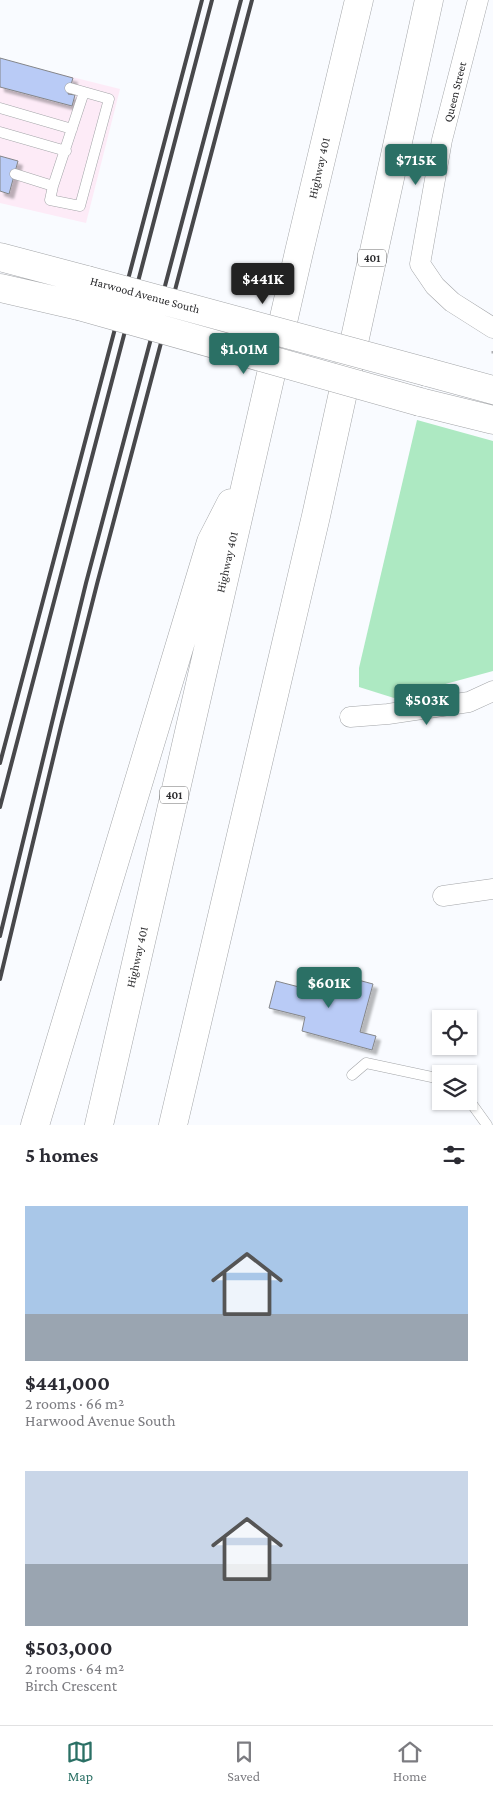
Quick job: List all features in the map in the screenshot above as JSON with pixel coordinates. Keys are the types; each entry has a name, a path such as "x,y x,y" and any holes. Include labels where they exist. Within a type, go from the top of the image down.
{"main road":[{"name":"Highway 401","path":"99,1125 249,466 359,0"},
{"name":"401","path":"173,1125 316,516 429,0"},
{"name":"Harwood Avenue South","path":"0,257 493,390"},
{"path":"0,288 79,306 420,402 493,420"},
{"path":"35,1125 211,542 249,466"},
{"path":"192,1125 218,932"}],"street":[{"name":"Queen Street","path":"478,0 442,140 420,264 435,286 452,302 493,328"},
{"path":"350,717 388,714 469,702 493,691"},
{"path":"443,896 493,889"}],"lane":[{"path":"70,88 109,99 80,206 50,200 84,92"},
{"path":"0,108 72,129"},
{"path":"0,132 66,151"},
{"path":"15,174 53,186"},
{"path":"352,1075 366,1063 432,1078"},
{"path":"476,1110 486,1125"}],"shaded area":[{"path":"0,59 120,89 86,223 0,203"}],"green space":[{"path":"417,420 493,441 493,671 394,698 359,687 359,668"}],"building":[{"path":"0,58 73,78 68,94 75,95 72,106 0,87"},
{"path":"0,156 18,161 9,194 0,191"},
{"path":"332,973 373,984 360,1032 376,1036 372,1050 302,1031 305,1017 269,1008 276,981 326,994"}],"railway":[{"path":"0,763 202,0"},
{"path":"0,807 212,0"},
{"path":"0,936 86,583 241,0"},
{"path":"0,979 97,584 252,0"}]}
